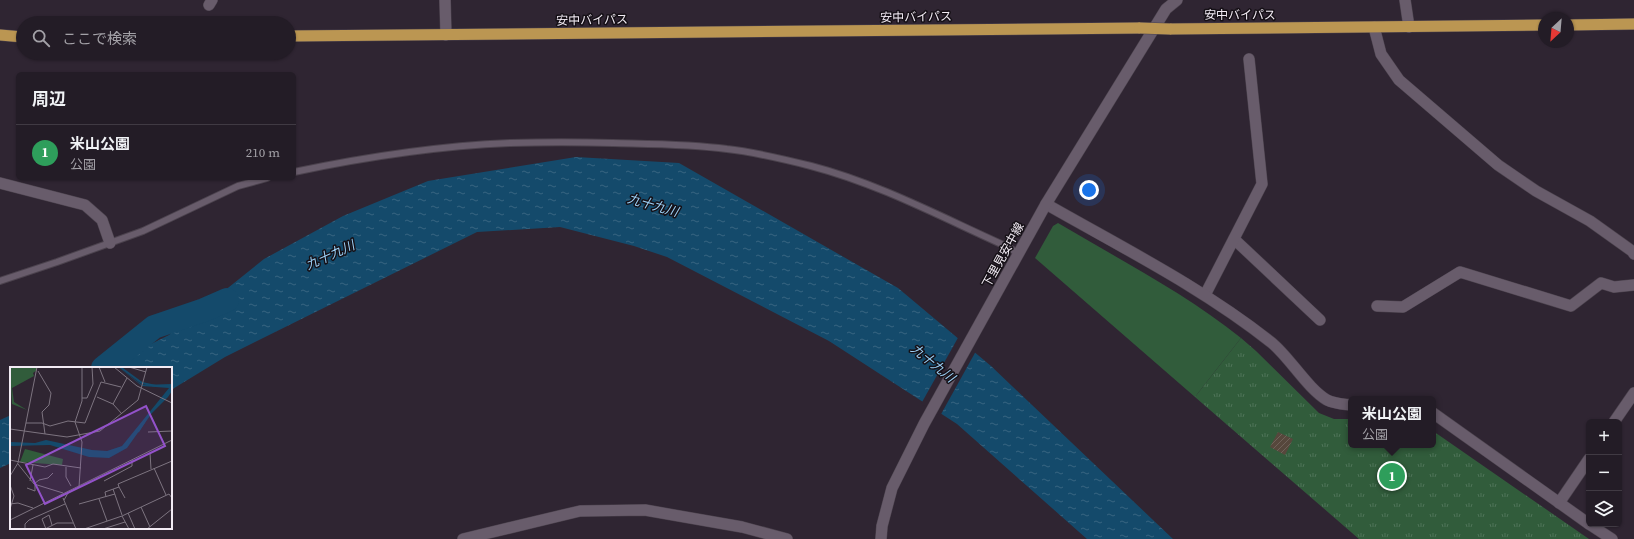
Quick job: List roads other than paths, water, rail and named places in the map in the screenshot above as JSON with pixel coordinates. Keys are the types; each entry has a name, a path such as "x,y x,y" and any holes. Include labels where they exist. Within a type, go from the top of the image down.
{"highway":[{"path":"1574,25 1634,24"},
{"name":"安中バイパス","path":"296,36 1538,25"},
{"path":"0,35 16,36"}],"street":[{"path":"445,0 446,35"},
{"name":"下里見安中線","path":"881,539 882,526 892,488 924,424 1046,204 1166,9 1177,0"},
{"path":"1405,0 1409,27"},
{"path":"1374,27 1381,54 1399,80 1498,165 1536,191 1590,221 1632,251 1634,254"},
{"path":"1205,295 1262,184 1250,59"},
{"path":"0,183 85,205 102,220 110,243"},
{"path":"1046,204 1205,295 1273,344 1327,400 1339,404 1348,405"},
{"path":"1234,239 1320,320"},
{"path":"1377,306 1403,307 1460,272 1571,306 1601,283 1614,287 1634,285"},
{"path":"1616,419 1634,393"},
{"path":"1436,415 1586,522"},
{"path":"1559,503 1586,463"},
{"path":"463,539 580,512 645,510 742,527 787,539"},
{"path":"1594,527 1612,539"}],"lane":[{"path":"296,172 368,158 431,150 509,143 567,142 663,144 728,149 812,166 894,194 1008,247 1017,256"},
{"path":"0,281 143,231 238,186 260,180"}],"water":[{"path":"576,157 679,163 898,288 991,366 1173,539 1087,539 957,424 829,341 667,257 634,246 560,227 477,232 225,357 172,389 172,367 105,367 169,335 264,259 343,216 428,181"},
{"path":"10,415 10,463 0,468 0,420"}],"waterway":[{"name":"九十九川","path":"104,367 154,327 204,310 227,300"}],"place":[{"name":"米山公園","path":"1392,476"}]}
